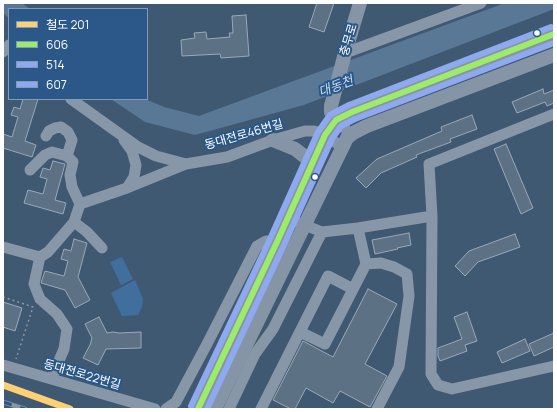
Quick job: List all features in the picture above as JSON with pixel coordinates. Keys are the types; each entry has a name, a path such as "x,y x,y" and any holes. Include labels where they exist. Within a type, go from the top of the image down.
{"main road":[{"name":"충무로","path":"336,120 331,112 332,100 360,3"},
{"path":"198,409 277,242 325,135 336,120 352,112 554,34"},
{"path":"215,409 347,138 353,133 367,126 554,55"},
{"path":"336,120 353,133"},
{"path":"273,140 295,149 313,163"}],"street":[{"path":"345,53 481,3"},
{"name":"동대전로46번길","path":"72,100 138,147 156,156 186,164 226,157 273,140 305,131 314,131 325,135 342,147"},
{"path":"554,114 429,164 432,216 431,374 438,385 452,389 554,366"},
{"path":"46,136 49,131 55,128 61,127 68,132 72,140 67,156"},
{"path":"120,135 132,151 136,165 134,177 127,188"},
{"path":"30,170 45,155 52,152 67,156 73,162 70,175 72,187 80,204 74,222 48,252 40,257 34,284 40,299 57,314 67,328 64,349 51,379"},
{"path":"80,204 127,188 186,164"},
{"path":"287,218 322,232 358,228 432,216"},
{"path":"74,222 87,232 102,248"},
{"path":"300,332 324,344 366,264 358,228"},
{"path":"229,409 255,354 273,329 322,232"},
{"path":"166,409 176,402 257,246 266,241 277,242"},
{"path":"3,247 40,257"},
{"path":"366,264 381,263 394,267 407,274 409,296 399,367 377,409"},
{"path":"274,409 262,406 328,276 353,289"},
{"name":"동대전로22번길","path":"8,367 155,409"}],"path":[{"path":"3,297 33,307 8,367"}],"shaded area":[{"path":"122,257 133,279 121,285 110,262"},
{"path":"135,280 143,299 142,307 138,315 122,316 111,293"}],"water":[{"path":"3,3 22,3 29,8 8,8 8,17 3,13"},
{"name":"대동천","path":"505,3 554,3 554,9 304,105 195,135 145,122 112,100 147,100 164,107 199,116"}],"building":[{"path":"317,3 334,3 324,32 309,27"},
{"path":"246,15 249,56 221,58 220,54 182,56 181,40 195,38 194,33 206,32 207,39 230,37 229,33 233,33 232,16"},
{"path":"543,89 544,94 554,90 554,103 547,106 545,102 517,113 512,102"},
{"path":"23,100 38,100 25,141 36,145 32,157 3,148 3,134 12,137 18,117 11,115 14,107 20,109"},
{"path":"472,115 477,129 450,139 451,142 416,155 417,157 381,173 366,188 356,178 377,159 442,131 441,127"},
{"path":"506,144 533,208 521,214 494,149"},
{"path":"53,161 65,164 55,200 66,203 63,214 24,203 28,190 43,194 47,179 40,177 43,168 50,170"},
{"path":"409,233 411,245 375,254 372,240"},
{"path":"515,234 520,247 478,262 465,276 455,266 469,251"},
{"path":"74,239 87,243 78,277 90,300 75,308 65,290 41,283 45,271 64,276 68,261 61,259 64,249 71,251"},
{"path":"368,289 397,304 365,364 387,376 370,407 340,391 333,403 306,388 295,409 291,409 273,400 303,341 333,357"},
{"path":"3,302 22,308 15,331 3,327"},
{"path":"467,312 477,341 465,345 467,351 440,361 438,356 438,348 462,339 454,317"},
{"path":"99,317 107,333 141,332 141,348 106,349 98,365 83,358 92,338 85,324"},
{"path":"554,333 554,347 534,356 529,344"},
{"path":"525,339 530,351 502,363 497,352"}],"railway":[{"path":"3,402 25,409"}],"rail line":[{"name":"201","path":"3,385 70,409"}],"transit line":[{"name":"607","path":"191,406 270,239 318,132 330,115 349,105 551,27"},
{"name":"606","path":"198,409 277,242 325,135 336,120 352,112 554,34"},
{"name":"514","path":"207,409 332,139 341,126 355,119 554,43"}]}
